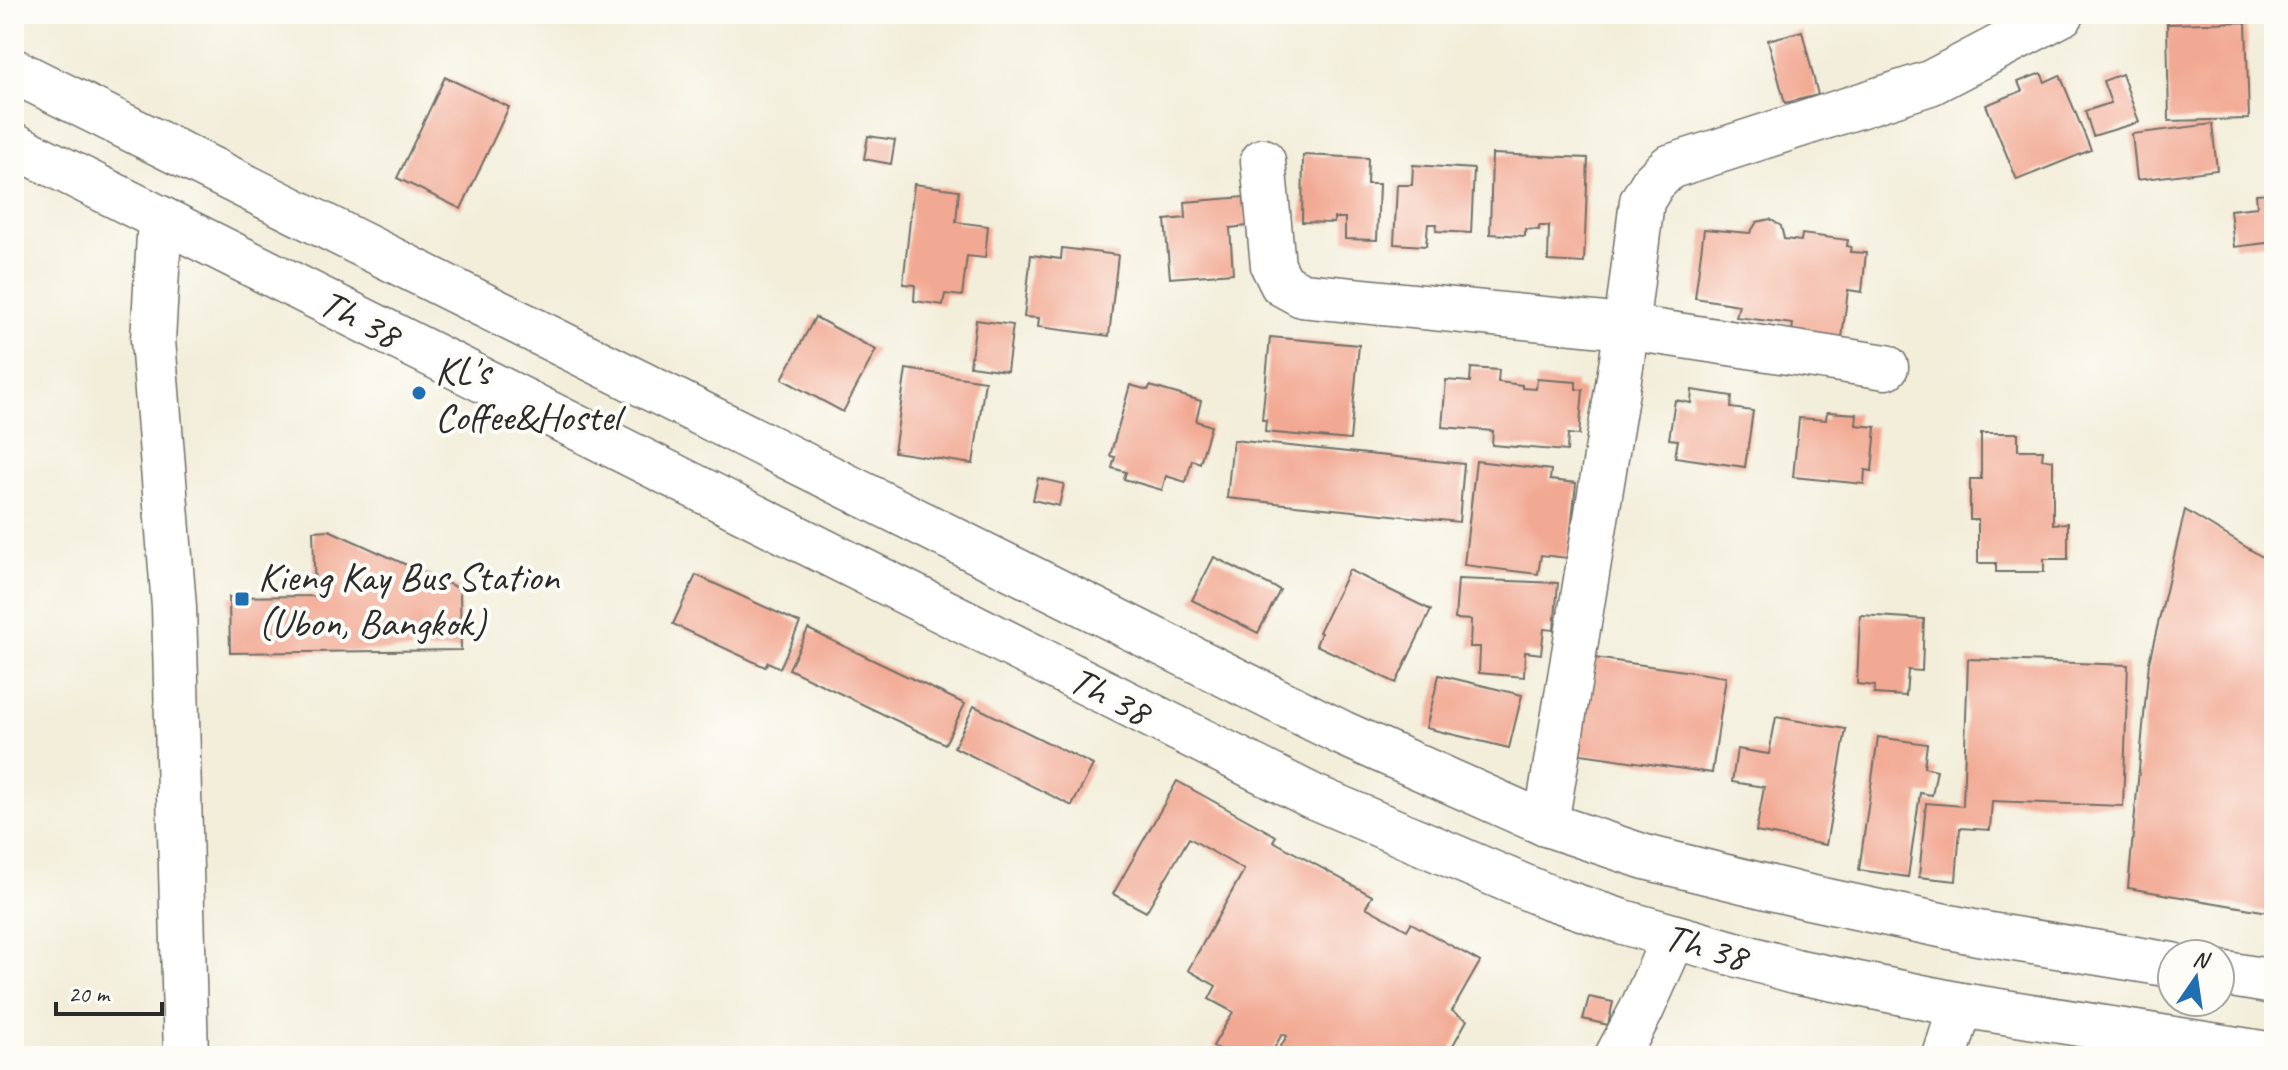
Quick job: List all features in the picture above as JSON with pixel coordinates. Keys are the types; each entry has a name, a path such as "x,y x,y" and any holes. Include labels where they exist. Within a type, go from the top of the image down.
{"street":[{"path":"1546,824 1622,360 1642,201 1653,183 1669,167 1930,83 2062,14"},
{"name":"Th 38","path":"14,71 1342,733 1546,824 1645,857 1804,896 1978,933 2156,962"},
{"name":"Th 38","path":"14,145 1312,796 1546,896 1623,922 1795,971 1961,1005 2274,1055"},
{"path":"1263,161 1273,266 1282,284 1302,295 1625,327 1886,367"},
{"path":"160,218 153,340 174,607 186,1056"},
{"path":"1623,922 1645,857"},
{"path":"1617,1056 1674,937"},
{"path":"2236,976 2274,982"},
{"path":"1945,1056 1961,1005"}],"building":[{"path":"2246,22 2249,119 2169,121 2167,24"},
{"path":"1802,31 1818,95 1785,103 1768,40"},
{"path":"2041,73 2045,82 2060,75 2091,150 2017,180 1986,105 2022,91 2018,82"},
{"path":"2122,74 2139,122 2093,136 2085,111 2111,103 2103,81"},
{"path":"445,77 509,107 461,209 397,178"},
{"path":"2212,124 2217,170 2137,180 2132,134"},
{"path":"868,136 895,140 891,164 864,159"},
{"path":"1492,154 1588,158 1584,263 1548,261 1549,226 1539,226 1539,230 1525,229 1525,236 1490,234"},
{"path":"1303,155 1368,158 1367,184 1379,184 1377,240 1345,239 1345,218 1334,218 1334,223 1302,222"},
{"path":"1413,165 1474,169 1471,233 1436,231 1437,224 1428,224 1426,246 1394,244 1397,185 1412,185"},
{"path":"914,184 959,190 956,222 988,226 985,258 967,256 962,296 945,294 943,305 914,301 915,285 903,284"},
{"path":"2274,193 2274,242 2234,247 2230,210 2257,207 2256,194"},
{"path":"1244,197 1247,226 1230,228 1233,273 1170,278 1165,220 1186,218 1185,202"},
{"path":"1770,219 1781,226 1784,239 1801,241 1802,234 1848,240 1850,252 1866,253 1862,292 1848,290 1842,338 1792,331 1793,324 1736,317 1739,305 1695,298 1704,229 1750,233 1757,222"},
{"path":"1062,248 1118,255 1109,336 1038,327 1039,318 1024,317 1031,255 1061,259"},
{"path":"815,317 876,350 843,412 782,379"},
{"path":"976,320 1013,325 1007,371 970,366"},
{"path":"1270,337 1359,345 1350,440 1265,432 1266,420 1262,420"},
{"path":"1471,368 1499,370 1498,382 1522,385 1522,388 1536,389 1537,379 1576,382 1576,389 1583,390 1579,435 1568,434 1567,451 1492,445 1493,431 1442,427 1446,380 1470,382"},
{"path":"906,369 985,381 973,464 894,452"},
{"path":"1130,385 1148,390 1150,386 1201,401 1196,421 1211,426 1200,463 1192,460 1186,482 1166,476 1162,490 1124,479 1126,472 1112,468 1115,457 1110,456"},
{"path":"1692,390 1732,396 1731,408 1753,411 1745,467 1675,457 1678,440 1669,439 1675,400 1691,403"},
{"path":"1827,412 1857,414 1856,425 1876,427 1872,471 1865,470 1864,484 1793,477 1799,418 1826,420"},
{"path":"1981,433 2018,433 2018,450 2043,450 2042,459 2053,460 2053,524 2068,523 2068,559 2044,559 2044,572 1996,572 1996,563 1978,563 1978,520 1970,520 1970,479 1981,479"},
{"path":"1233,440 1464,464 1459,522 1227,498"},
{"path":"1476,461 1551,470 1550,480 1576,483 1568,558 1541,555 1538,574 1464,565"},
{"path":"1038,478 1064,484 1059,506 1033,500"},
{"path":"2185,510 2274,564 2274,913 2128,888 2149,662"},
{"path":"329,530 460,589 461,650 230,653 229,597 315,596 313,531"},
{"path":"1214,557 1280,590 1258,633 1192,600"},
{"path":"1349,570 1431,610 1396,683 1316,645 1319,632"},
{"path":"696,575 800,623 780,668 768,662 765,667 673,624"},
{"path":"1458,579 1558,583 1554,630 1544,629 1541,654 1525,652 1524,677 1479,673 1480,647 1470,647 1471,620 1455,619"},
{"path":"1860,615 1924,619 1922,671 1908,670 1906,696 1874,694 1875,686 1857,684"},
{"path":"808,629 965,704 945,744 789,669"},
{"path":"1588,657 1726,677 1712,773 1574,753"},
{"path":"1968,659 2128,665 2123,806 1992,801 1990,830 1960,828 1956,881 1919,877 1926,803 1963,806"},
{"path":"1439,675 1522,695 1509,748 1426,728"},
{"path":"974,706 1093,765 1072,806 954,747"},
{"path":"1776,717 1846,729 1826,845 1756,832 1764,787 1732,782 1737,749 1769,754"},
{"path":"1878,737 1927,744 1924,767 1937,770 1932,795 1920,793 1908,877 1859,870"},
{"path":"1177,781 1276,836 1273,841 1372,896 1366,907 1407,930 1411,923 1480,962 1452,1011 1467,1020 1447,1056 1275,1056 1287,1036 1282,1034 1270,1056 1230,1056 1213,1046 1233,1012 1209,999 1216,986 1188,970 1244,870 1189,838 1146,912 1113,894"},
{"path":"1589,997 1613,1002 1608,1025 1583,1019"}],"place":[{"name":"KL's Coffee&Hostel","path":"419,393"},
{"name":"Kieng Kay Bus Station (Ubon, Bangkok)","path":"242,599"}]}
